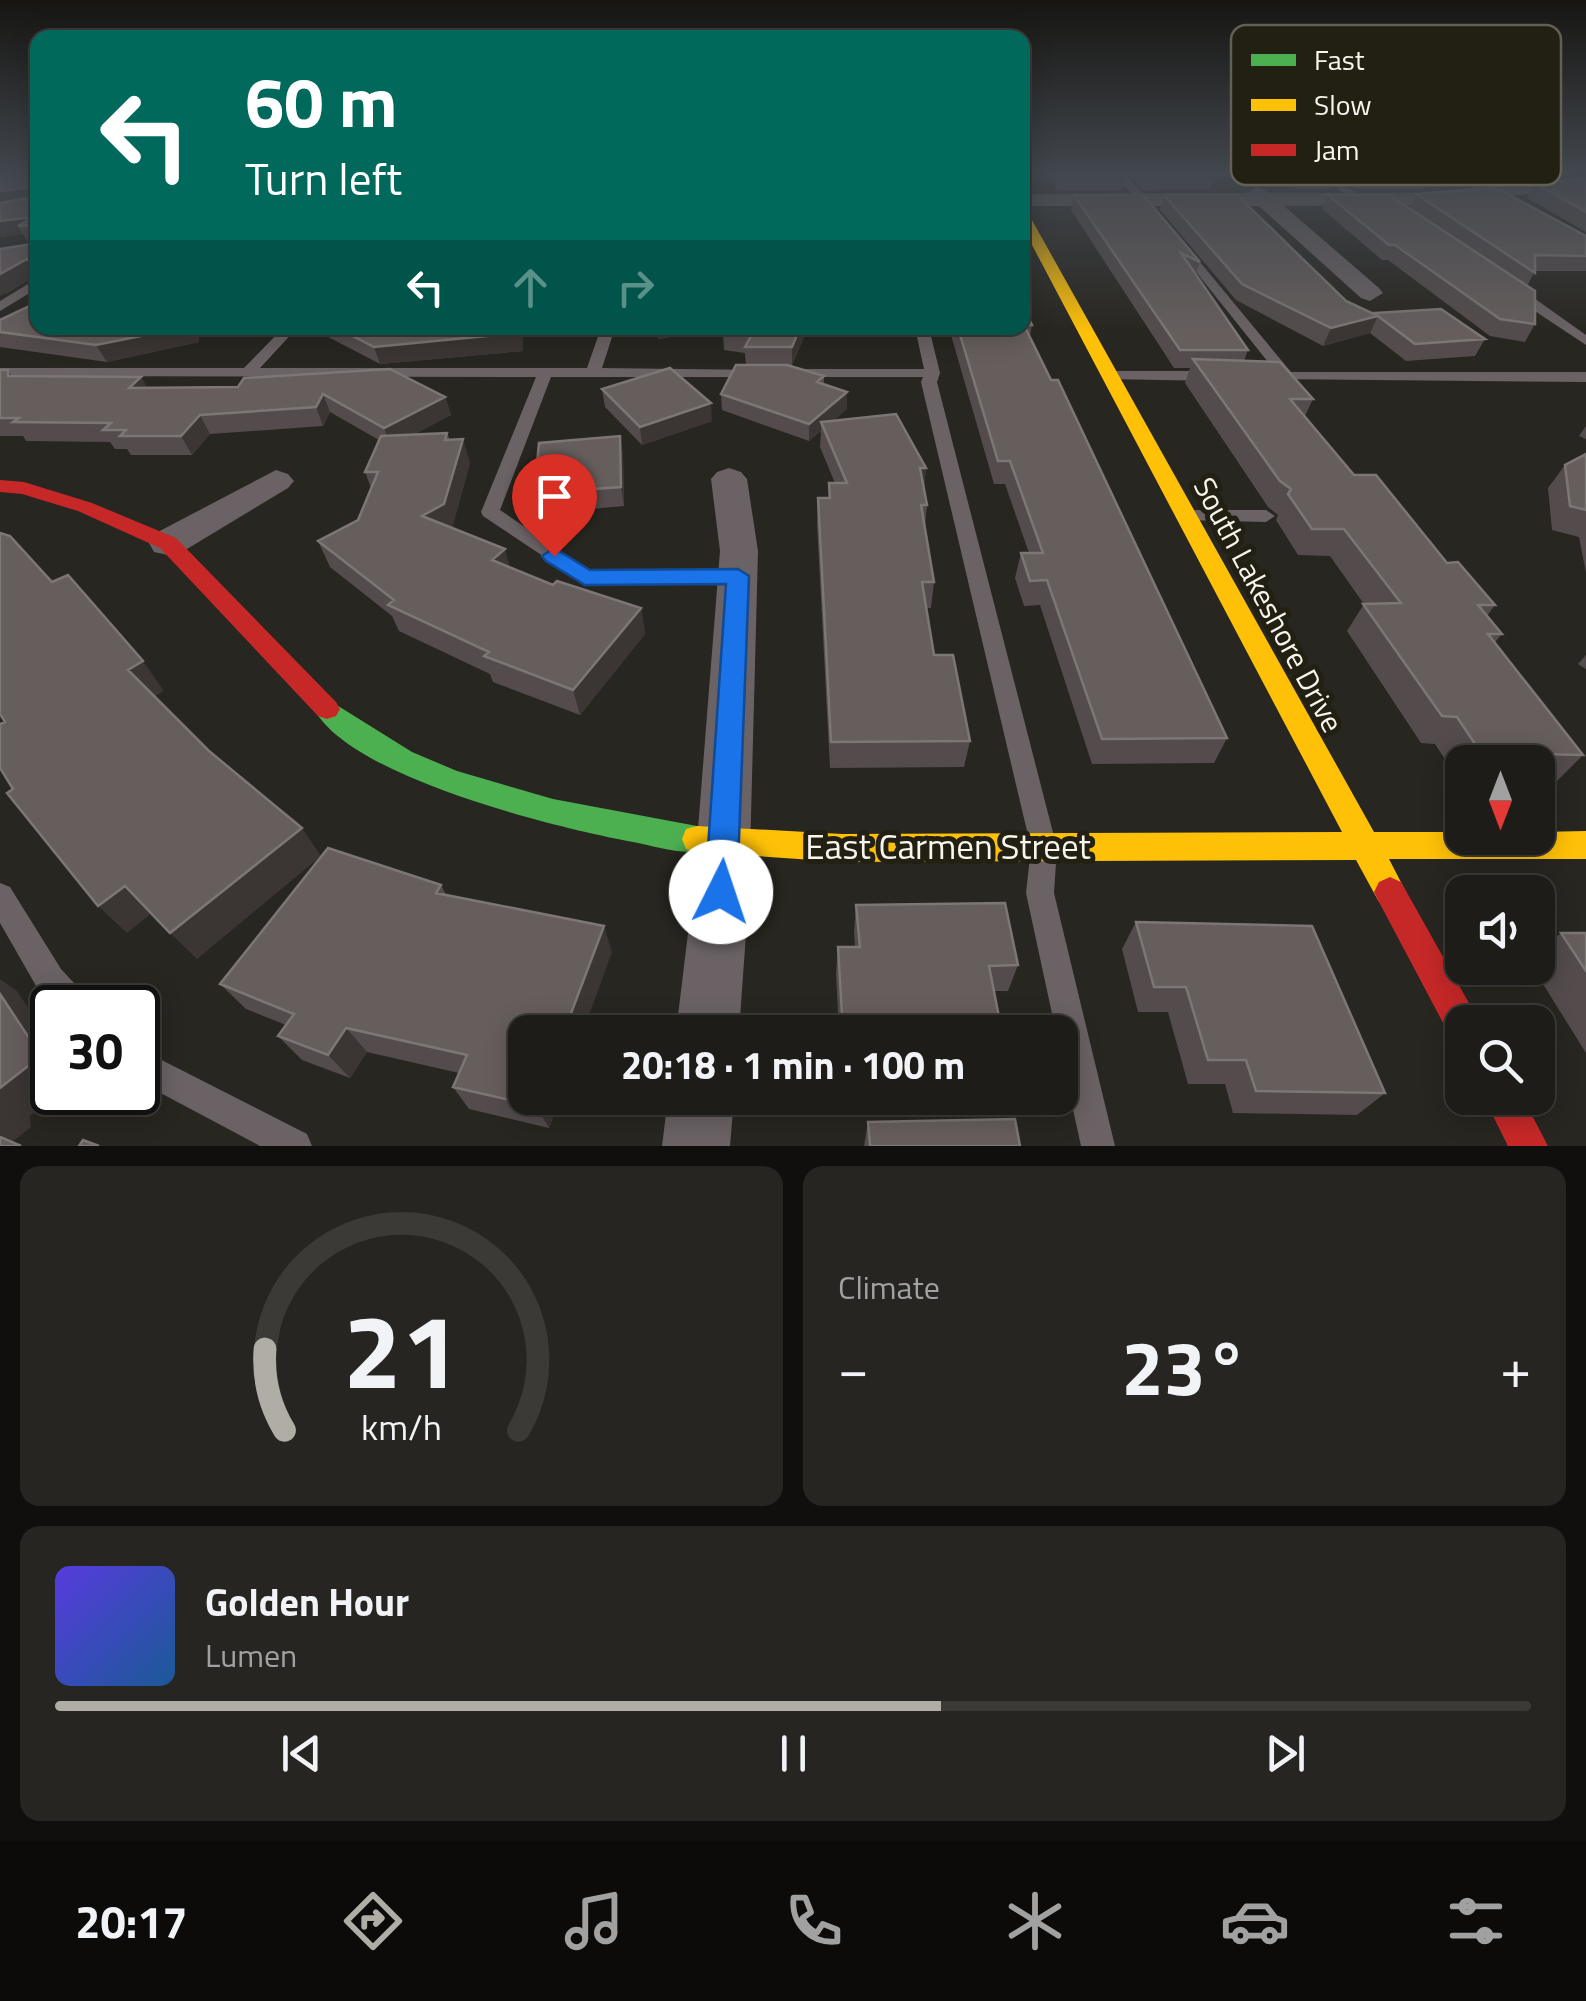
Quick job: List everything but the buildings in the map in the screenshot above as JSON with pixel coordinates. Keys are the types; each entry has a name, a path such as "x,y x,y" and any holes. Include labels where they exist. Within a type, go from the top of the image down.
{"street":[{"path":"1294,226 1370,293"},
{"name":"South Lakeshore Drive","path":"1030,228 1452,1005"},
{"path":"709,1015 724,843 739,551 729,479"},
{"path":"168,543 276,481"},
{"name":"East Carmen Street","path":"0,486 24,488 85,507 168,543 346,727 424,769 587,823 724,843 1044,848 1586,845"},
{"path":"696,1146 699,1115"},
{"path":"1513,1115 1530,1146"}],"lane":[{"path":"1174,238 1287,376"},
{"path":"1505,285 1586,341"},
{"path":"0,307 30,287"},
{"path":"248,372 283,335"},
{"path":"593,373 606,335"},
{"path":"924,335 932,373 929,382 1044,848 1040,893 1098,1146"},
{"path":"0,372 932,373"},
{"path":"546,372 490,512 585,577 738,576"},
{"path":"1111,376 1233,376"},
{"path":"1251,376 1586,377"},
{"path":"1186,516 1266,516"},
{"path":"0,896 55,985"},
{"path":"160,1075 295,1146"}],"traffic: fast":[{"path":"327,709 360,737 402,761 450,781 553,812 697,839"}],"traffic: slow":[{"path":"1030,228 1390,892"},
{"path":"697,839 842,848 1586,845"}],"traffic: jam":[{"path":"0,486 24,488 85,507 168,543 327,709"},
{"path":"1390,892 1452,1005"},
{"path":"1512,1115 1529,1146"}],"route":[{"path":"554,556 585,577 738,576 721,892"}]}
